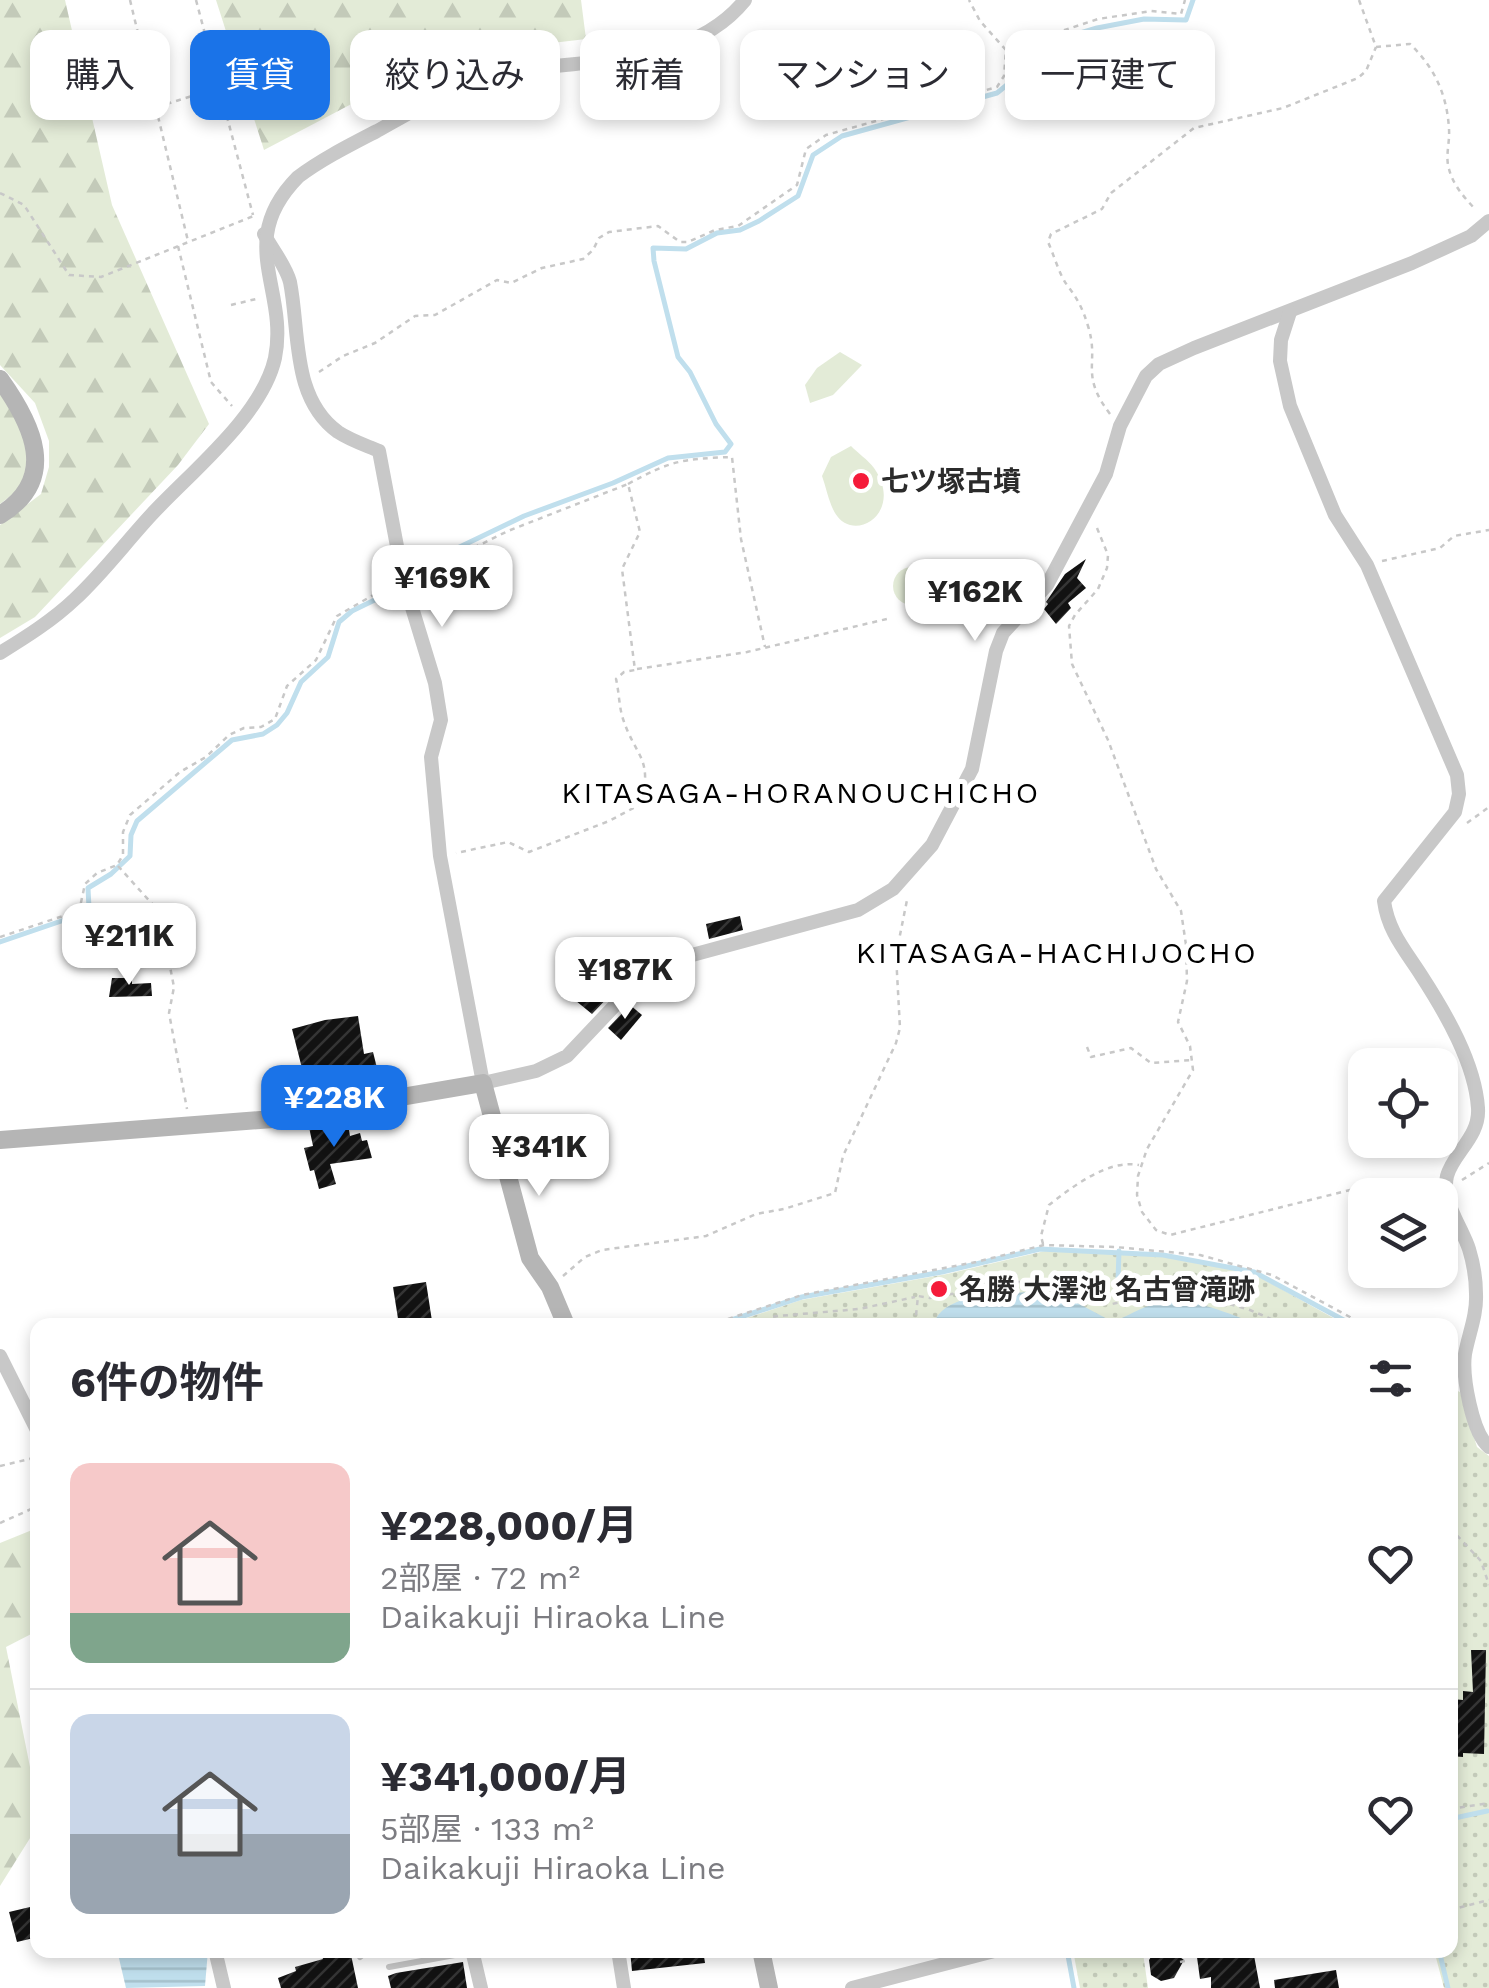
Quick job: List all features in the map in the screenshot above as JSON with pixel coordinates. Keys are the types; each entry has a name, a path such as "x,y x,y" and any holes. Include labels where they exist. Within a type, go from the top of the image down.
{"main road":[{"path":"0,379 22,408 36,464 32,487 15,506 0,515"},
{"path":"0,1140 273,1119 484,1083 530,1258 550,1287 563,1318"},
{"path":"763,1958 769,1988"}],"street":[{"path":"0,653 74,600 243,419 271,371 275,356 264,234 282,192 312,166 432,98 507,72 593,64 676,44 734,13 745,0"},
{"path":"264,234 289,277 308,396 327,423 342,435 379,452 404,580 435,683 441,720 431,757 440,856 484,1083 536,1072 567,1056 637,982 670,961 858,910 893,888 932,845 972,769 996,651 1004,634 1047,584 1106,474 1120,426 1146,376 1159,364 1194,348 1412,263 1471,236 1488,222"},
{"path":"1290,312 1281,340 1280,360 1290,406 1336,515 1367,565 1457,775 1459,794 1455,812 1384,901 1391,931 1423,978 1461,1049 1475,1089 1479,1112 1468,1144 1447,1178"},
{"path":"1458,1226 1468,1247 1476,1288 1476,1310 1464,1357 1466,1380 1480,1440 1489,1448"},
{"path":"0,1356 30,1416"},
{"path":"217,1958 224,1988"},
{"path":"474,1958 481,1988"},
{"path":"619,1958 624,1988"},
{"path":"852,1988 937,1958"}],"lane":[{"path":"389,1966 433,1958"}],"path":[{"path":"130,0 137,30"},
{"path":"196,0 204,30"},
{"path":"969,0 980,21 1005,49"},
{"path":"1065,30 1098,19 1151,11 1181,14 1186,0"},
{"path":"1120,426 1091,384 1092,340 1076,293 1065,283 1048,242 1051,234 1102,209 1111,192 1194,128 1283,108 1358,78 1366,71 1376,47 1360,0"},
{"path":"1376,47 1410,44 1433,71 1446,103 1448,168 1462,195 1488,222"},
{"path":"304,376 314,375 343,356 374,343 416,316 435,315 496,280 512,283 542,268 583,259 608,232 658,226 680,242 688,242 715,230 738,226 797,185 806,150 826,134 997,87 1004,76 1005,63"},
{"path":"159,120 189,242"},
{"path":"228,120 253,216"},
{"path":"0,193 24,206 69,275 101,277 276,207"},
{"path":"178,246 210,382 243,419"},
{"path":"231,305 272,295"},
{"path":"0,938 80,907 84,884 117,865 123,855 123,832 130,815 229,735 244,728 261,727 274,718 287,686 316,660 336,616 508,531 628,484 666,464 732,457 741,539 765,647"},
{"path":"628,484 640,532 622,569 635,670"},
{"path":"1087,510 1105,542 1107,568 1098,589 1074,614 1069,626 1072,664 1108,740 1156,869 1181,912 1187,981 1178,1022 1190,1046 1194,1070 1139,1165 1142,1212 1156,1230 1170,1234 1348,1190"},
{"path":"1367,565 1440,548 1454,536 1489,530"},
{"path":"440,856 508,842 529,852 642,804 646,788 644,757 623,719 616,679 624,672 765,647 892,618"},
{"path":"117,865 154,906 161,921 174,987 169,1013 190,1126"},
{"path":"550,1287 585,1257 602,1250 706,1236 756,1214 835,1193 843,1156 900,1028 896,955 908,895"},
{"path":"1088,1048 1091,1057 1132,1048 1151,1062 1192,1060"},
{"path":"1458,1181 1489,1164"},
{"path":"1044,1245 1041,1236 1048,1205 1102,1172 1121,1165 1139,1165"},
{"path":"731,1318 802,1295 1044,1245 1200,1255 1272,1275 1352,1318"},
{"path":"772,1318 859,1308 918,1296 930,1298 1016,1282 1075,1286 1112,1304 1142,1296 1192,1293 1269,1318"},
{"path":"916,1318 918,1296"},
{"path":"0,1466 30,1459"},
{"path":"0,1523 30,1510"},
{"path":"1458,1537 1481,1562 1489,1584"},
{"path":"1458,1807 1487,1802 1489,1794"},
{"path":"1458,1908 1489,1900"}],"green space":[{"path":"0,0 65,0 72,30 30,30 30,120 93,120 112,205 209,424 178,465 35,617 0,638 0,525 41,494 49,467 49,441 35,403 0,365"},
{"path":"216,0 581,0 585,30 580,30 580,40 560,42 560,30 350,30 350,105 330,115 330,30 226,30"},
{"path":"254,120 321,120 264,150"},
{"path":"840,352 862,365 833,395 810,403 805,385 817,368"},
{"path":"0,393 19,425 27,460 25,485 0,504"},
{"path":"851,446 874,468 884,498 873,519 853,526 835,513 822,476 831,457"},
{"path":"912,567 926,572 931,586 926,600 912,605 898,600 893,586 898,572"},
{"path":"1045,1251 1149,1254 1254,1274 1333,1318 747,1318 801,1300 947,1274"},
{"path":"1458,1391 1477,1447 1489,1456 1489,1988 1444,1988 1436,1958 1458,1958"},
{"path":"30,1531 30,1635 6,1647 30,1767 30,1838 0,1886 0,1543"},
{"path":"1074,1958 1144,1958 1148,1988 1080,1988"}],"water":[{"path":"1026,1292 1068,1298 1106,1318 937,1318 948,1306 987,1295"},
{"path":"1170,1301 1209,1307 1240,1318 1122,1318"},
{"path":"119,1958 207,1958 205,1986 126,1988"}],"building":[{"path":"1086,559 1077,578 1086,588 1068,603 1071,608 1056,624 1044,609 1046,602 1065,574"},
{"path":"740,916 743,930 709,939 706,924"},
{"path":"112,978 132,978 132,984 151,983 152,996 109,997"},
{"path":"594,979 614,991 592,1014 570,996 583,981 588,985"},
{"path":"630,1005 642,1015 621,1040 608,1028"},
{"path":"358,1016 364,1054 373,1052 380,1080 320,1091 317,1078 305,1080 292,1029"},
{"path":"347,1119 350,1136 360,1133 362,1141 367,1140 372,1158 330,1164 336,1184 319,1189 304,1148 313,1146 309,1127"},
{"path":"426,1282 432,1318 398,1318 393,1287"},
{"path":"1471,1650 1486,1650 1484,1754 1463,1753 1463,1757 1458,1757 1458,1700 1463,1700 1463,1691 1473,1692"},
{"path":"30,1907 30,1939 17,1942 9,1912"},
{"path":"352,1958 358,1988 281,1988 278,1978 296,1971 295,1967 323,1959"},
{"path":"631,1958 704,1958 705,1963 632,1971"},
{"path":"1197,1958 1254,1958 1260,1988 1211,1988 1211,1977 1200,1979"},
{"path":"1149,1960 1184,1960 1174,1978 1161,1981 1151,1975"},
{"path":"463,1962 467,1988 391,1988 388,1976 396,1973"},
{"path":"1336,1970 1339,1988 1275,1988 1274,1980"}],"waterway":[{"path":"0,942 89,908 88,888 130,856 131,835 137,821 232,740 263,734 277,725 301,682 328,657 339,622 352,611 391,592 418,567 524,516 668,458 725,452 731,444 678,357 653,248 686,249 717,233 740,230 759,221 798,196 813,155 842,136 997,93 1008,84 1016,52 1097,28 1144,19 1186,20 1193,0"},
{"path":"738,1318 802,1297 942,1272 1040,1249 1163,1255 1254,1272 1340,1318"},
{"path":"1118,1280 1119,1251"},
{"path":"1458,1817 1487,1811"},
{"path":"1068,1958 1074,1988"},
{"path":"1441,1958 1448,1988"}],"place":[{"name":"七ツ塚古墳","path":"861,481"},
{"name":"名勝 大澤池 名古曾滝跡","path":"939,1289"}],"district":[{"name":"KITASAGA-HORANOUCHICHO","path":"801,793"},
{"name":"KITASAGA-HACHIJOCHO","path":"1057,953"}]}
